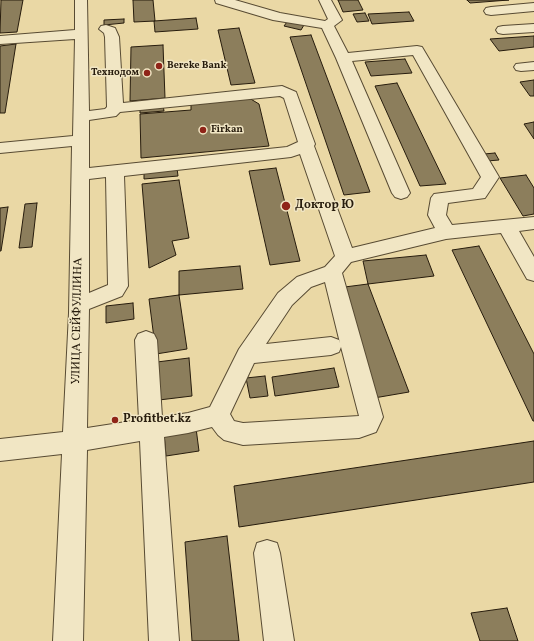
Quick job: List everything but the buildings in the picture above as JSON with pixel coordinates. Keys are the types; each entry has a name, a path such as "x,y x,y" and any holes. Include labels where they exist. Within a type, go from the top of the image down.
{"street":[{"name":"УЛИЦА СЕЙФУЛЛИНА","path":"68,641 80,305 97,203 80,174 82,116 81,0"},
{"path":"221,0 278,17 327,25 335,20 325,0"},
{"path":"491,11 534,8"},
{"path":"327,25 343,58 401,193"},
{"path":"503,30 534,28"},
{"path":"106,29 110,31 112,37 115,108"},
{"path":"0,40 82,34"},
{"path":"343,58 417,50 490,177 479,194 440,198 437,215 446,232"},
{"path":"82,89 114,85"},
{"path":"80,174 291,152 306,144 291,95 282,91 115,108 110,113 82,116"},
{"path":"0,148 80,140"},
{"path":"218,415 226,428 232,432 243,434 359,427 368,425 371,417 339,264 307,149"},
{"path":"80,305 115,291 118,286 97,203 115,171"},
{"path":"0,450 76,441 188,423 218,415 247,355 285,299 304,282 339,264 446,232 534,223"},
{"path":"506,226 534,274"},
{"path":"146,340 164,641"},
{"path":"247,355 331,346"},
{"path":"267,553 279,641"}],"place":[{"name":"Bereke Bank","path":"159,66"},
{"name":"Технодом","path":"147,73"},
{"name":"Firkan","path":"203,130"},
{"name":"Доктор Ю","path":"286,206"},
{"name":"Profitbet.kz","path":"115,420"}]}
